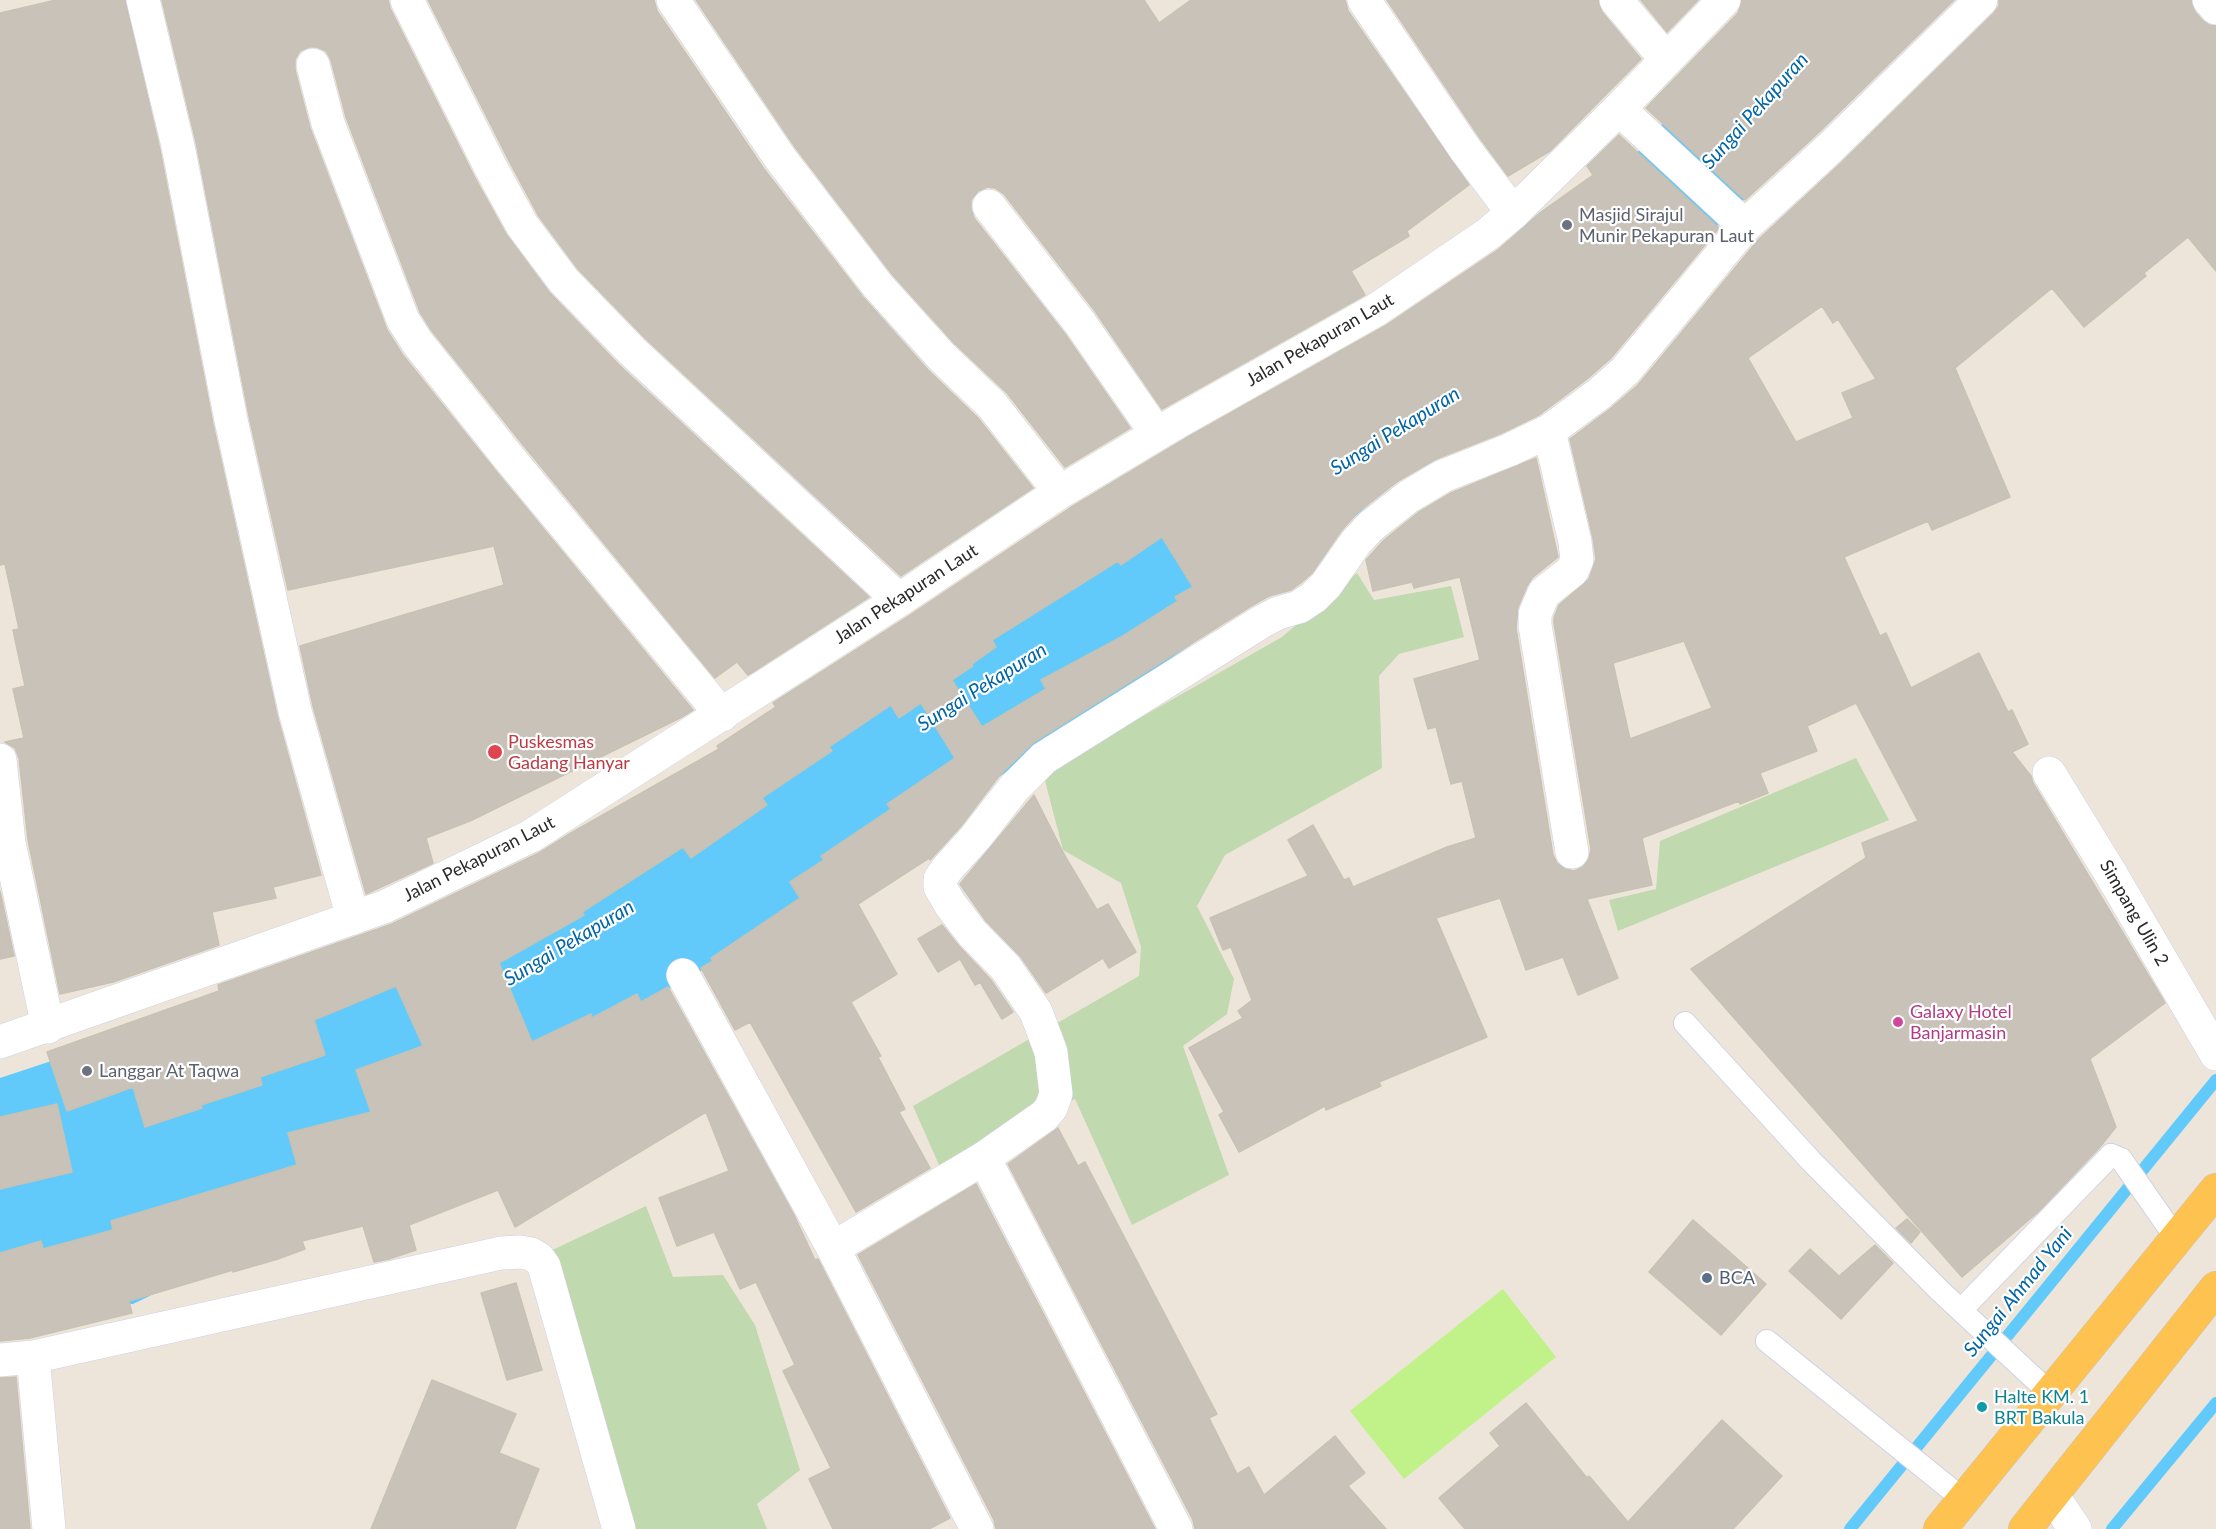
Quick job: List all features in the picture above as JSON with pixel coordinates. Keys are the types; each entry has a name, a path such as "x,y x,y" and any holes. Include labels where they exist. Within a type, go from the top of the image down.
{"highway":[{"path":"1940,1529 2216,1190"},
{"path":"2025,1529 2216,1288"}],"street":[{"path":"143,0 178,146 231,420 295,711 353,918"},
{"path":"406,0 522,225 564,281 632,351 899,600"},
{"path":"672,0 780,158 878,286 942,357 992,405 1060,492"},
{"path":"1364,0 1465,149 1513,213"},
{"path":"1616,0 1666,58"},
{"name":"Jalan Pekapuran Laut","path":"0,1042 384,907 531,836 899,600 1060,492 1157,434 1376,310 1488,234 1513,213 1619,109 1724,0"},
{"path":"833,1248 984,1158 1044,1116 1051,1108 1056,1094 1051,1052 1036,1012 1006,969 972,933 940,887 940,879 947,869 975,838 1014,788 1044,758 1261,622 1278,613 1299,607 1314,597 1326,585 1371,526 1408,497 1443,476 1509,450 1549,431 1599,394 1625,371 1745,226 1829,149 1981,0"},
{"path":"2209,0 2216,8"},
{"path":"313,65 328,123 403,320 417,342 509,458 722,714"},
{"path":"1619,109 1745,226"},
{"path":"989,206 1080,323 1157,434"},
{"path":"1549,431 1575,542 1576,560 1572,571 1544,593 1538,603 1535,625 1572,852"},
{"path":"0,760 9,843 48,1027"},
{"name":"Simpang Ulin 2","path":"2049,773 2216,1054"},
{"path":"683,975 833,1248 977,1529"},
{"path":"984,1158 1176,1529"},
{"path":"0,1360 33,1358 501,1253 531,1254 544,1266 619,1529"},
{"path":"33,1358 49,1529"},
{"path":"2052,1495 2075,1529"}],"lane":[{"path":"1685,1023 1812,1162 1961,1310 2051,1394"},
{"path":"1961,1310 2111,1155 2121,1159 2176,1238"},
{"path":"1767,1341 1964,1500"}],"green space":[{"path":"1357,573 1374,600 1451,586 1464,637 1399,654 1379,676 1382,768 1225,855 1197,906 1234,979 1227,1014 1183,1046 1229,1175 1132,1225 1075,1099 943,1174 913,1106 1139,976 1141,947 1121,883 1063,850 1043,773 1282,637"},
{"path":"1856,758 1889,820 1618,931 1609,900 1656,889 1660,841"},
{"path":"646,1206 673,1277 723,1275 755,1325 800,1470 757,1504 767,1529 623,1529 548,1252"},
{"path":"1503,1289 1556,1357 1404,1479 1350,1411"}],"water":[{"name":"Sungai Pekapuran","path":"1944,0 1620,323 1496,419 1386,489 1280,583 793,919 665,991 203,1270 133,1304 0,1312 0,1078 142,1031 429,922 616,817 1579,219 1678,106"}],"building":[{"path":"56,0 125,0 160,150 213,424 277,715 321,875 273,887 276,898 212,912 219,945 113,982 60,994 28,840 19,758 15,748 5,742 24,738 13,689 25,686 13,630 19,629 5,564 0,565 0,13"},
{"path":"162,0 388,0 474,176 506,234 549,292 619,365 869,597 748,675 737,662 715,678 432,331 420,312 346,117 331,60 326,51 317,47 309,47 300,51 295,59 295,70 310,128 387,330 402,354 495,470 693,710 470,821 426,838 433,863 366,894 313,706 300,646 504,585 494,546 288,590 249,416 196,142"},
{"path":"428,0 654,0 657,11 764,169 863,297 928,370 978,418 1033,488 901,576 645,338 578,269 538,215"},
{"path":"696,0 1144,0 1159,23 1191,0 1345,0 1348,11 1469,185 1407,231 1409,236 1351,271 1365,295 1162,409 1095,311 1004,194 995,188 987,187 978,191 971,200 974,218 1065,334 1130,428 1065,467 1007,393 955,344 892,274 795,147"},
{"path":"1387,0 1598,0 1602,12 1641,59 1550,151 1508,176"},
{"path":"1641,0 1698,0 1667,32"},
{"path":"1742,0 1954,0 1816,135 1745,200 1646,108 1738,13"},
{"path":"1999,0 2191,0 2195,12 2202,20 2209,25 2216,26 2216,271 2188,237 2144,273 2146,276 2084,327 2052,288 1955,368 2010,497 1932,530 1928,521 1844,557 1880,636 1886,633 1911,688 1979,653 2008,712 2012,710 2028,744 2012,752 2031,776 2033,783 2165,1003 2090,1059 2116,1127 2038,1212 1962,1277 1691,969 1866,858 1862,843 1918,821 1856,703 1807,726 1817,751 1760,773 1768,793 1740,804 1739,801 1642,838 1652,885 1587,899 1618,978 1578,995 1563,957 1526,970 1500,898 1436,918 1487,1037 1379,1082 1381,1086 1326,1110 1325,1106 1239,1152 1219,1115 1224,1112 1189,1048 1243,1018 1238,1011 1252,1000 1231,947 1223,950 1210,918 1308,876 1288,840 1313,825 1344,880 1349,878 1353,887 1447,847 1476,838 1462,781 1451,784 1436,727 1428,729 1414,679 1480,660 1460,577 1414,588 1412,582 1373,591 1366,560 1384,540 1419,512 1451,493 1536,458 1558,557 1532,578 1527,586 1518,607 1516,628 1553,855 1557,863 1565,869 1574,871 1583,867 1589,859 1591,849 1554,618 1559,605 1589,579 1596,559 1570,439 1638,385 1759,239 1842,162 1999,6","holes":["1822,306 1833,323 1838,319 1876,379 1842,393 1853,418 1796,442 1748,358","1684,641 1712,708 1630,739 1613,663"]},
{"path":"1619,135 1719,228 1611,358 1539,415 1502,433 1436,459 1398,481 1357,513 1341,531 1312,573 1291,590 1269,596 1251,606 1034,742 999,776 961,826 930,860 929,858 858,904 897,974 851,1002 881,1056 878,1057 905,1109 899,1112 930,1168 856,1212 750,1022 735,1030 701,968 713,961 711,958 800,898 790,882 824,860 821,856 891,809 887,804 955,758 921,703 899,718 891,705 829,747 832,751 762,798 767,805 691,858 683,847 582,912 584,915 499,963 532,1042 591,1014 592,1018 637,994 641,1002 668,987 793,1213 815,1260 818,1259 950,1518 929,1529 833,1529 809,1479 831,1468 783,1371 795,1365 756,1282 740,1289 714,1232 677,1246 659,1198 729,1171 706,1112 515,1227 498,1190 409,1225 416,1250 389,1259 374,1262 363,1226 302,1241 305,1249 278,1259 129,1301 132,1313 30,1338 0,1341 0,1253 41,1241 43,1249 113,1230 111,1221 297,1165 288,1133 371,1112 356,1070 423,1046 396,986 314,1020 325,1055 260,1077 262,1085 145,1127 133,1087 67,1111 47,1052 219,991 218,985 392,924 539,853 719,749 717,746 776,707 773,703 909,616 1070,508 1188,437 1385,326 1499,249 1541,212 1593,175 1587,166","holes":["1162,537 1193,587 1175,597 1178,601 1123,636 1041,680 1046,689 982,727 952,680 996,647 992,640 1118,561 1121,565"]},
{"path":"1034,795 1065,856 1097,910 1108,904 1136,952 1109,968 1103,958 1046,993 1021,957 986,921 960,884"},
{"path":"0,891 14,956 0,959"},
{"path":"942,925 991,980 1013,1012 1002,1019 980,982 975,985 960,959 938,972 918,939"},
{"path":"57,1104 72,1172 0,1189 0,1117"},
{"path":"1058,1128 1078,1166 1085,1162 1217,1414 1209,1418 1237,1474 1249,1467 1264,1495 1335,1436 1365,1473 1348,1486 1386,1529 1195,1529 1193,1520 1008,1164"},
{"path":"976,1184 1155,1529 996,1529 994,1520 858,1255"},
{"path":"1907,1219 1920,1232 1911,1243 1896,1228"},
{"name":"BCA","path":"1693,1220 1766,1284 1721,1335 1649,1272"},
{"path":"1875,1245 1893,1263 1841,1319 1789,1271 1810,1249 1839,1276"},
{"path":"516,1283 542,1370 507,1380 481,1293"},
{"path":"16,1377 30,1529 0,1529 0,1378"},
{"path":"432,1380 516,1414 499,1453 539,1469 515,1529 371,1529"},
{"path":"1526,1403 1587,1478 1589,1476 1628,1522 1722,1420 1782,1476 1733,1529 1465,1529 1439,1498 1500,1446 1490,1433"}],"waterway":[{"name":"Sungai Ahmad Yani","path":"1850,1529 2216,1080"},
{"name":"Sungai Ahmad Yani","path":"2112,1529 2216,1403"}],"place":[{"name":"Masjid Sirajul Munir Pekapuran Laut","path":"1567,225"},
{"name":"Puskesmas Gadang Hanyar","path":"495,752"},
{"name":"Galaxy Hotel Banjarmasin","path":"1898,1022"},
{"name":"Langgar At Taqwa","path":"87,1071"},
{"name":"BCA","path":"1707,1278"},
{"name":"Halte KM. 1 BRT Bakula","path":"1982,1407"}]}
